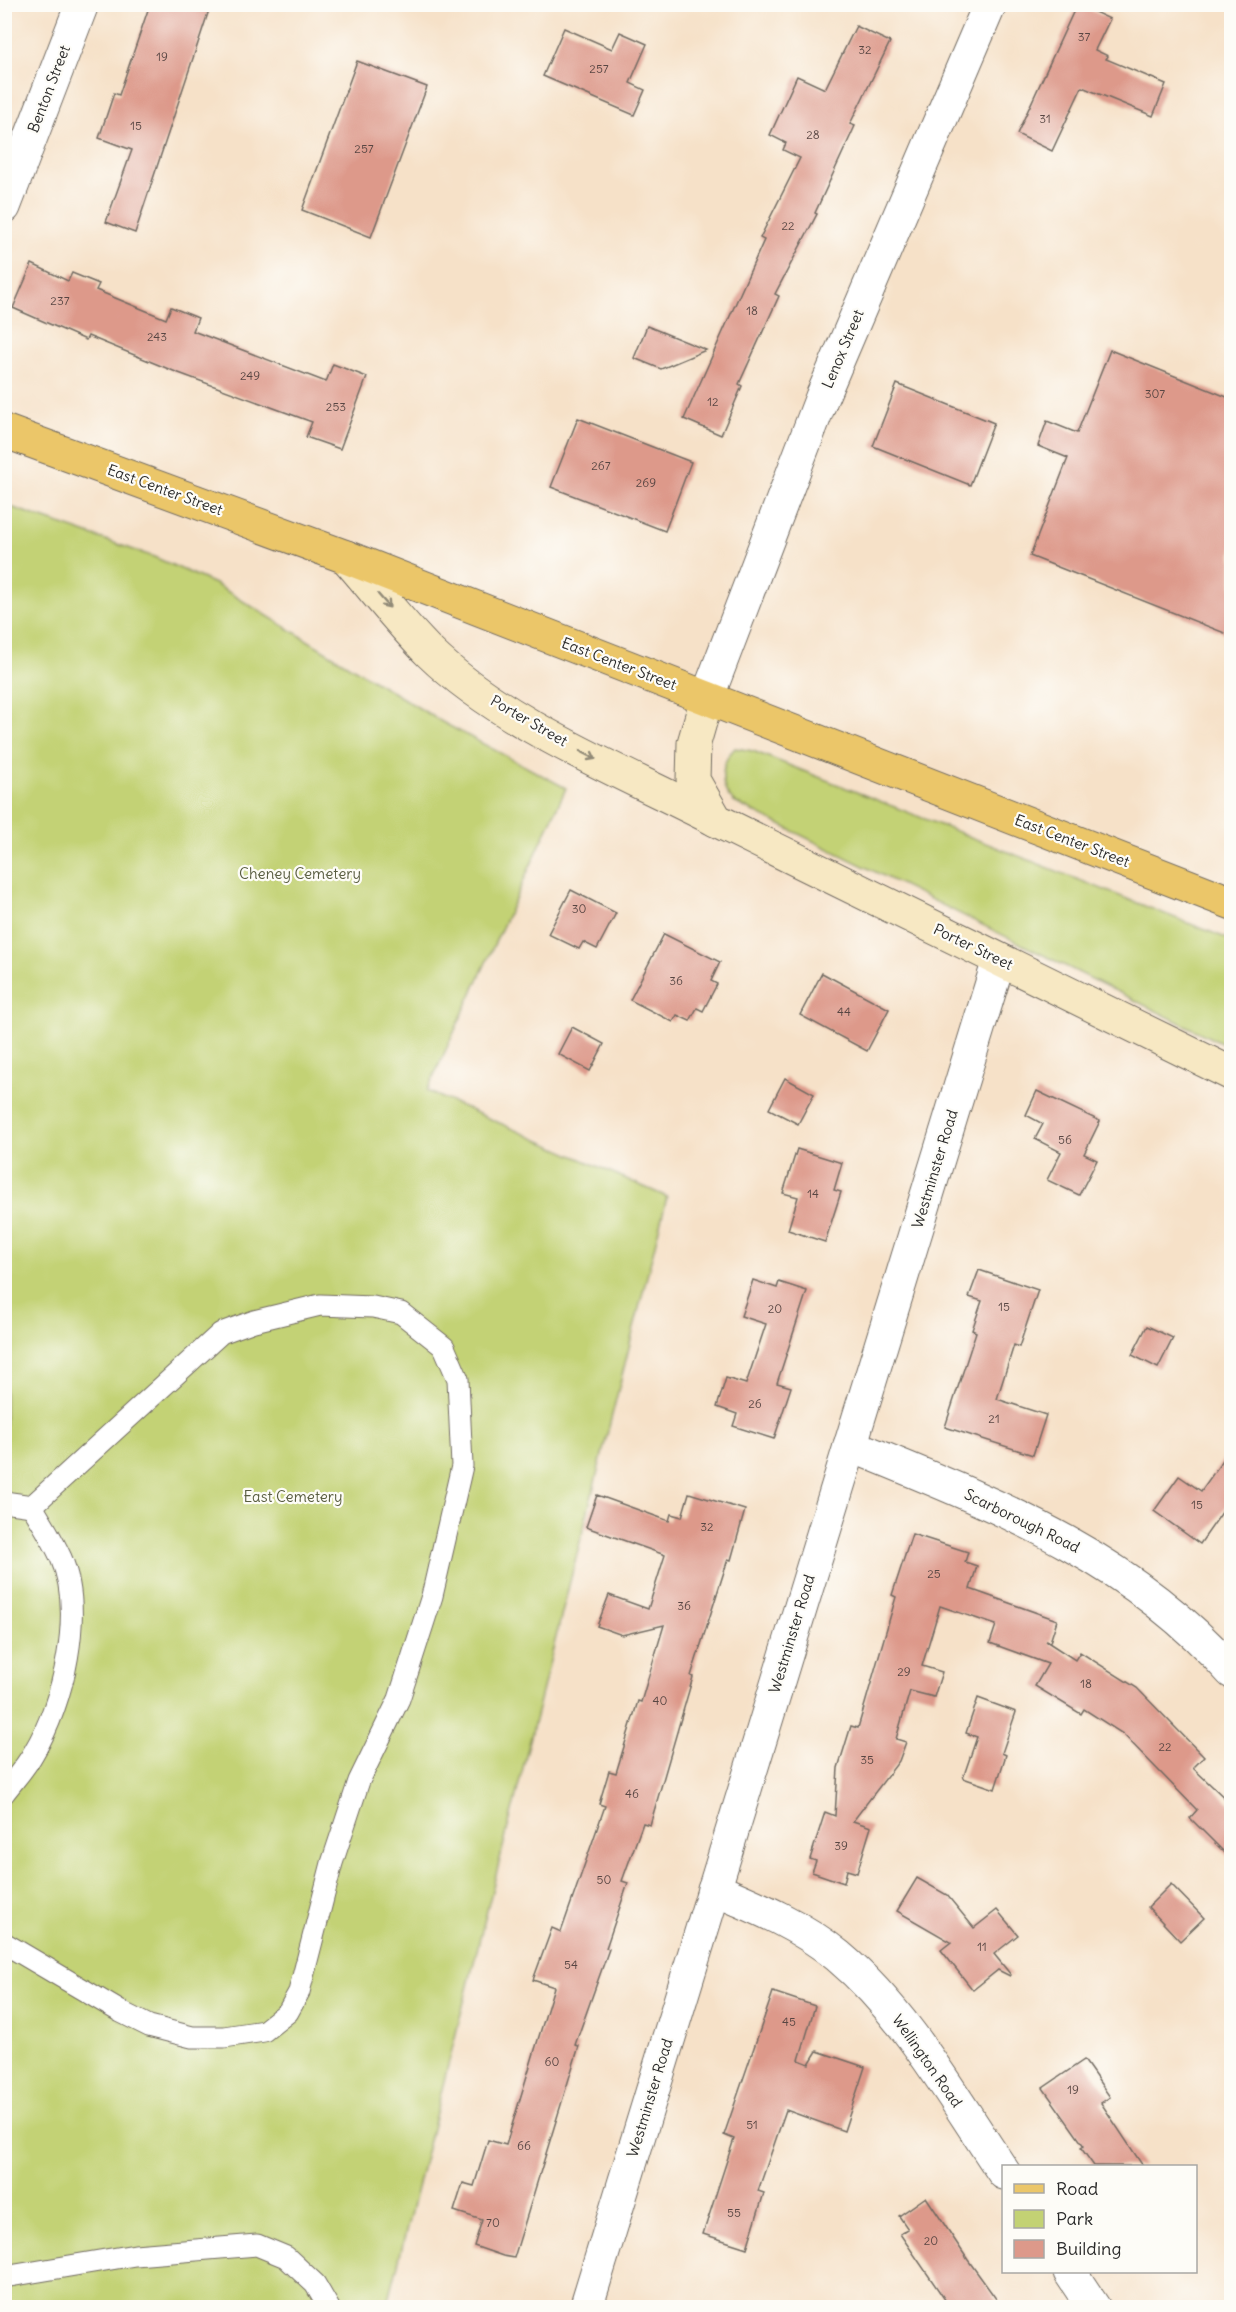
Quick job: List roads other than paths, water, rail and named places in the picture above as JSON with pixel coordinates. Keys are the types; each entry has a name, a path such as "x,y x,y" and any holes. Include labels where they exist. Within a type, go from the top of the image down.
{"main road":[{"name":"East Center Street","path":"4,431 346,557 1232,903"}],"street":[{"name":"Benton Street","path":"4,207 81,4"},
{"name":"Lenox Street","path":"707,698 822,398 990,4"},
{"name":"Porter Street","path":"346,557 430,653 469,685 518,718 716,820 1232,1074"},
{"path":"707,698 694,743 693,780 716,820"},
{"name":"Westminster Road","path":"586,2307 999,960"},
{"name":"Scarborough Road","path":"850,1445 1001,1507 1071,1543 1147,1593 1232,1672"},
{"name":"Wellington Road","path":"714,1889 775,1915 837,1955 897,2015 1002,2170"},
{"path":"1071,2273 1094,2307"}],"lane":[{"path":"4,1943 149,2026 192,2037 224,2037 264,2031 288,2012 299,1992 329,1874 359,1780 399,1699 432,1596 462,1466 458,1379 444,1347 401,1313 373,1307 320,1305 254,1321 221,1333 32,1506"},
{"path":"4,1502 32,1506"},
{"path":"4,1793 34,1753 52,1715 66,1666 70,1633 71,1601 62,1560 32,1506"},
{"path":"4,2277 135,2255 257,2244 286,2257 315,2284 329,2307"}],"park label":[{"name":"Cheney Cemetery","path":"300,874"},
{"name":"East Cemetery","path":"293,1497"}]}
